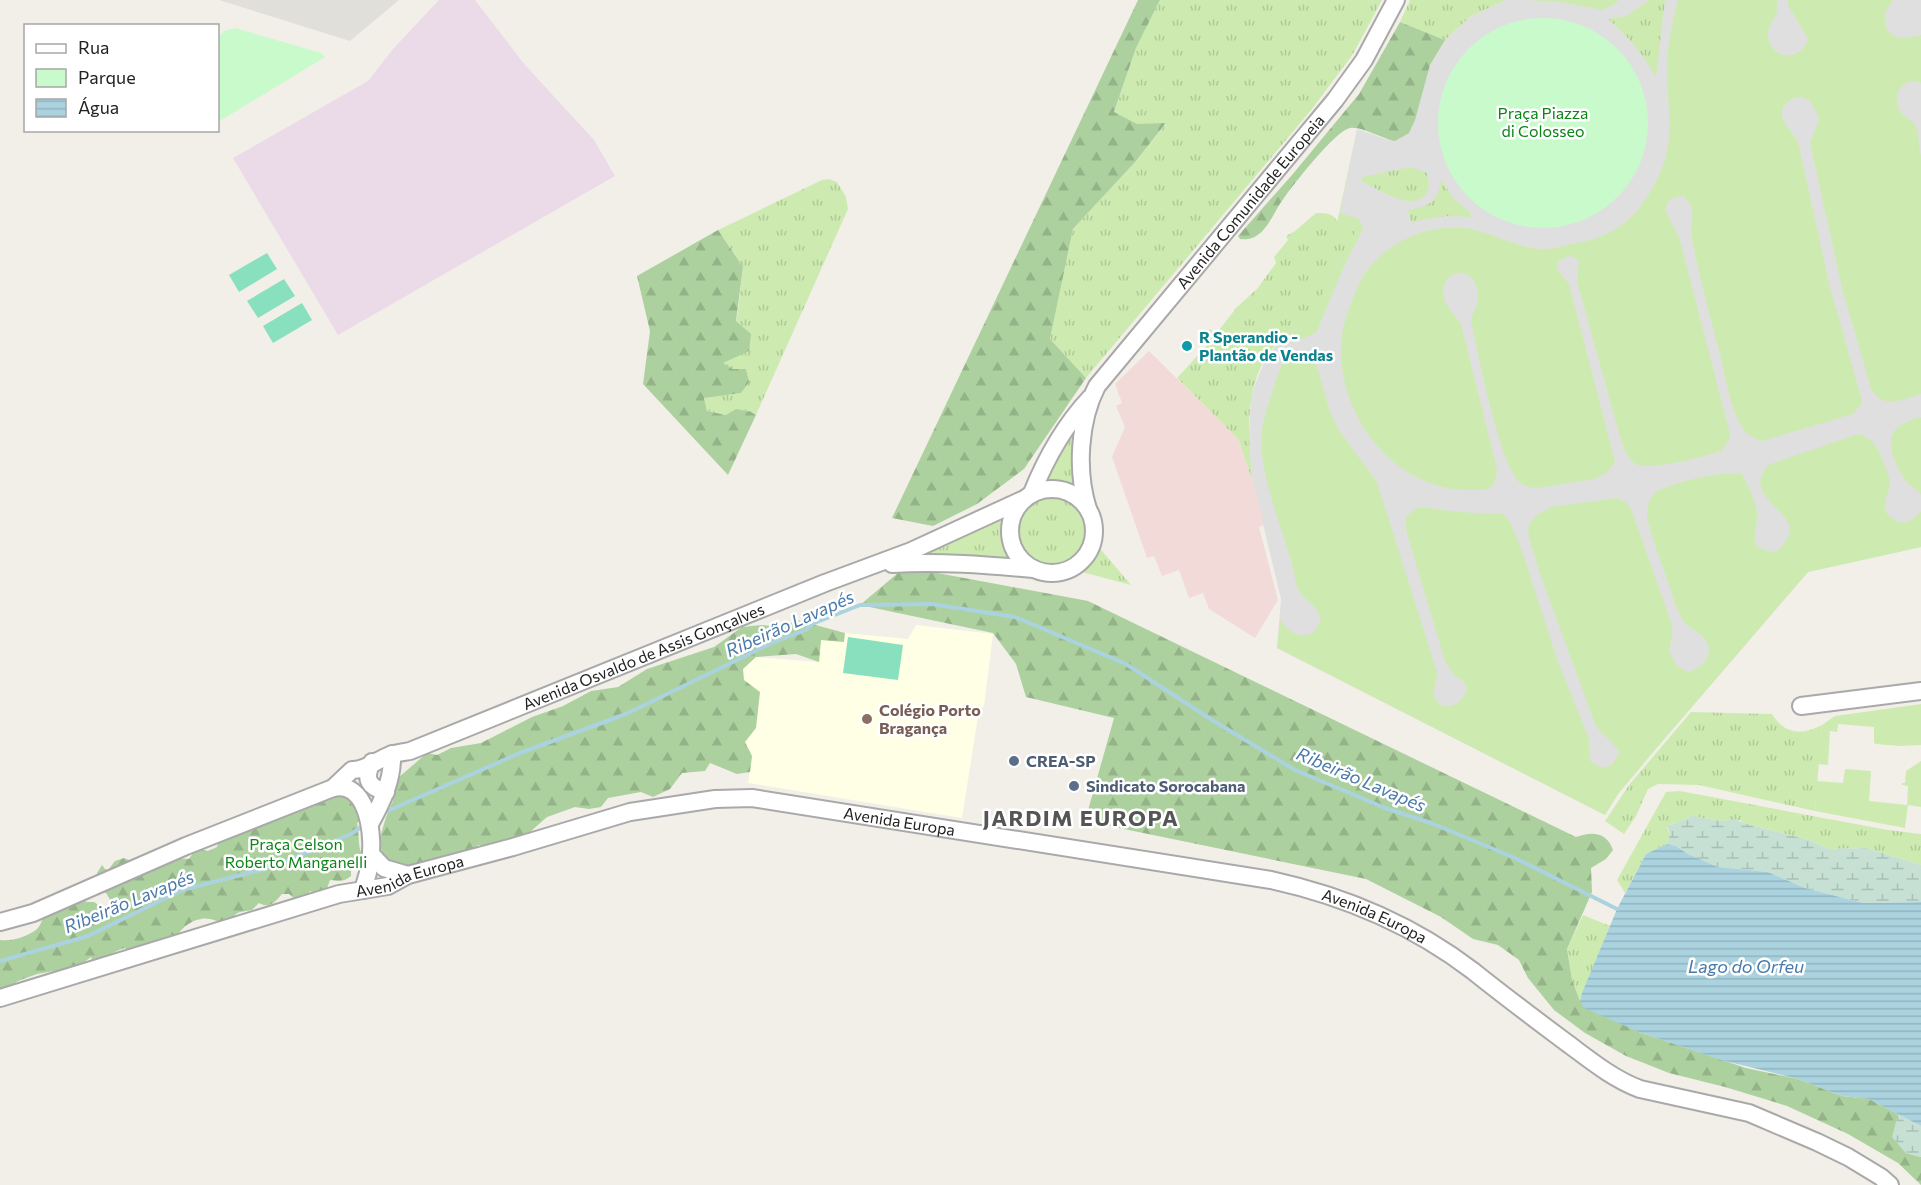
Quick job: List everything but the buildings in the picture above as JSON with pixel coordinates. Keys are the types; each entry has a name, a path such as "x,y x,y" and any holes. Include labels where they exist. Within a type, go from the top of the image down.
{"street":[{"name":"Avenida Comunidade Europeia","path":"1027,497 1052,448 1071,418 1335,100 1364,60 1396,0"},
{"name":"Avenida Comunidade Europeia","path":"1088,509 1082,491 1081,471 1084,428 1092,395"},
{"path":"1047,489 1063,490 1077,497 1088,509 1094,529 1093,541 1088,553 1070,569 1058,573 1046,573 1023,562 1015,551 1010,538 1010,525 1014,512 1027,497 1047,489"},
{"name":"Avenida Osvaldo de Assis Gonçalves","path":"0,922 33,913 186,846 333,788 352,770 360,770 372,762 392,760 669,645 876,565 1027,497"},
{"name":"Avenida Osvaldo de Assis Gonçalves","path":"876,565 918,562 1035,569"},
{"path":"1801,706 1921,691"},
{"path":"363,890 371,854 371,818 386,792 392,760"},
{"path":"372,762 368,773 371,784 374,788 386,792"},
{"path":"333,788 346,787 354,791 371,818"},
{"name":"Avenida Europa","path":"0,998 339,894 388,886 408,875 630,812 715,799 752,798 1271,880 1308,888 1348,902 1409,929 1470,970 1582,1054 1625,1083 1640,1089 1749,1113 1848,1157 1890,1185"},
{"path":"371,854 384,868 408,875"},
{"path":"339,894 371,854"}],"shaded area":[{"path":"219,0 399,0 350,41"},
{"path":"439,0 475,0 525,65 594,140 615,176 338,335 233,158 368,81 393,49"},
{"path":"1506,0 1921,0 1921,547 1808,572 1618,794 1605,815 1277,648 1281,599 1253,482 1248,449 1251,398 1256,382 1266,358 1279,342 1338,221 1357,129 1386,139 1423,89 1430,65 1445,40 1471,16"},
{"path":"1149,351 1238,439 1253,482 1264,525 1259,527 1278,600 1255,638 1209,609 1203,593 1189,598 1179,570 1162,576 1154,556 1147,558 1112,457 1125,427 1116,406 1122,403 1115,384"},
{"name":"Colégio Porto Bragança","path":"916,625 993,634 984,706 979,710 962,818 748,783 752,756 745,742 743,669 755,657 819,662 821,640 844,642 845,633 908,639"}],"green space":[{"path":"1138,0 1160,0 1136,48 1114,112 1137,124 1166,123 1136,161 1073,229 1050,339 1086,378 1024,469 977,504 933,526 892,518"},
{"path":"1160,0 1382,0 1353,54 1312,109 1086,378 1050,339 1073,229 1136,161 1166,124 1137,124 1114,113 1136,48"},
{"path":"1410,0 1506,0 1471,16 1445,40 1400,22"},
{"path":"1527,0 1618,0 1603,10 1561,2"},
{"path":"1649,0 1665,0 1656,77 1635,46 1608,19 1626,16"},
{"path":"1678,0 1777,0 1777,12 1769,27 1768,37 1770,45 1780,54 1793,55 1799,52 1808,39 1788,5 1788,0 1893,0 1885,13 1885,23 1890,33 1904,38 1921,35 1921,83 1915,81 1904,84 1897,98 1900,111 1916,127 1921,156 1921,394 1893,402 1881,399 1871,389 1842,288 1810,143 1819,119 1809,100 1801,97 1793,98 1783,106 1783,120 1798,142 1829,283 1862,401 1853,414 1762,441 1745,431 1731,400 1701,282 1691,232 1691,206 1683,196 1676,197 1669,200 1665,210 1680,240 1729,430 1730,438 1721,451 1690,460 1650,466 1641,466 1628,457 1619,433 1577,281 1579,261 1568,256 1557,262 1557,269 1569,284 1615,462 1611,468 1594,478 1532,488 1522,484 1514,474 1498,435 1471,322 1478,299 1475,283 1470,276 1462,273 1449,278 1444,285 1443,294 1447,305 1461,324 1497,469 1496,477 1492,486 1485,490 1441,486 1418,478 1397,465 1379,448 1364,428 1345,382 1341,357 1343,330 1361,280 1369,268 1390,248 1403,240 1431,230 1461,228 1475,230 1523,246 1546,249 1600,237 1625,222 1645,201 1666,158 1669,131 1668,55"},
{"name":"Praça Piazza di Colosseo","path":"1543,18 1563,20 1583,26 1601,36 1617,49 1630,65 1640,83 1646,103 1648,123 1646,143 1640,163 1630,181 1617,197 1601,210 1583,220 1563,226 1543,228 1523,226 1503,220 1485,210 1469,197 1456,181 1446,163 1440,143 1438,123 1440,103 1446,83 1456,65 1469,49 1485,36 1503,26 1523,20"},
{"path":"1400,22 1445,40 1430,65 1415,120 1409,133 1395,141 1355,128 1343,131 1305,170 1262,232 1249,239 1240,239 1238,236 1359,94"},
{"path":"235,28 321,53 325,57 219,121 219,37 224,31"},
{"path":"1357,129 1340,213 1359,219 1363,229 1344,266 1316,333 1289,344 1279,342 1296,330 1314,310 1356,231 1352,223 1337,223"},
{"path":"1411,167 1427,173 1428,176 1428,191 1418,200 1403,200 1394,197 1361,180 1362,177"},
{"path":"829,179 837,182 846,197 848,209 756,415 751,412 726,415 707,411 704,397 741,393 733,369 722,363 730,359 743,267 718,230 822,180"},
{"path":"1441,179 1453,198 1470,212 1471,217 1446,216 1411,222 1408,210 1432,202 1438,193"},
{"path":"1316,213 1332,215 1338,223 1352,223 1356,231 1337,263 1315,310 1306,321 1272,349 1256,378 1249,431 1253,482 1238,439 1177,378 1210,342 1204,336 1210,329 1216,334 1237,307 1257,289 1276,263 1274,257 1288,240 1286,236"},
{"path":"718,230 743,267 736,321 751,334 749,351 723,363 733,369 746,369 749,382 741,393 704,398 707,411 726,415 736,409 756,415 728,475 643,384 650,331 637,276"},
{"path":"267,253 277,269 239,292 229,275"},
{"path":"284,279 295,296 258,318 247,301"},
{"path":"302,303 312,320 273,343 263,326"},
{"path":"1297,357 1309,360 1317,366 1330,412 1338,429 1377,482 1437,672 1435,698 1442,706 1455,705 1467,689 1464,682 1453,674 1445,661 1406,530 1406,517 1417,508 1423,507 1457,512 1503,514 1509,520 1522,551 1558,662 1589,739 1591,762 1603,768 1613,764 1619,752 1595,724 1538,568 1528,533 1529,524 1534,517 1551,507 1618,498 1627,503 1633,514 1672,625 1669,651 1677,666 1688,672 1704,662 1709,650 1703,637 1685,623 1675,604 1651,533 1647,517 1648,505 1652,496 1660,490 1710,476 1742,474 1757,509 1754,539 1759,547 1775,552 1787,539 1790,528 1785,518 1762,490 1761,479 1768,465 1858,434 1873,443 1884,463 1890,483 1885,505 1887,513 1897,521 1905,522 1912,520 1921,511 1921,547 1808,572 1618,794 1605,815 1277,648 1280,620 1290,631 1298,635 1308,635 1313,633 1321,620 1316,609 1302,596 1297,587 1269,491 1261,444 1268,404 1282,363"},
{"path":"1921,417 1921,495 1902,475 1895,461 1891,444 1894,431 1898,427"},
{"path":"1079,418 1074,486 1063,481 1044,483"},
{"path":"1051,494 1064,497 1076,504 1083,516 1086,529 1083,542 1076,554 1064,561 1051,564 1038,561 1026,554 1019,542 1016,529 1019,516 1026,504 1038,497"},
{"path":"1004,517 1005,540 1014,561 905,559"},
{"path":"1097,545 1131,585 1078,571 1090,558"},
{"path":"905,567 1088,601 1576,837 1588,834 1603,836 1613,850 1606,859 1591,868 1592,892 1567,949 1572,980 1580,1001 1639,1032 1746,1068 1798,1079 1842,1096 1869,1099 1898,1114 1893,1137 1906,1153 1921,1157 1921,1185 1898,1163 1848,1134 1787,1106 1669,1073 1626,1056 1585,1033 1554,1010 1528,978 1519,960 1498,945 1473,939 1441,917 1366,879 1085,821 1114,718 1026,697 1016,664 993,633 860,605"},
{"path":"797,620 845,633 844,642 821,640 819,662 796,654 756,657 743,669 744,680 760,692 756,728 745,742 752,756 750,772 737,774 710,763 705,771 682,773 670,789 653,797 641,792 608,798 601,807 589,809 575,807 547,817 520,841 500,849 478,845 469,857 400,868 389,864 383,856 379,841 393,801 393,790 399,777 427,753 437,755 451,748 481,743 591,691 618,687 647,669 714,647 742,627 762,625 783,627"},
{"path":"848,637 903,645 898,680 843,673"},
{"path":"1921,704 1921,745 1876,744 1874,743 1874,727 1838,724 1837,732 1830,731 1828,765 1818,764 1822,725 1835,716"},
{"path":"1691,712 1772,714 1782,726 1801,732 1822,725 1815,811 1699,785 1658,784 1648,789 1636,816 1624,834 1605,821 1629,785"},
{"path":"1921,761 1921,807 1908,805 1905,828 1815,811 1817,781 1843,783 1845,769 1871,771 1869,801 1907,805 1908,786 1902,783 1905,783 1906,771"},
{"name":"Praça Celson Roberto Manganelli","path":"345,785 363,818 357,823 362,854 351,869 351,876 348,878 341,881 330,880 326,891 318,895 310,891 307,899 297,901 289,894 282,894 272,904 259,903 252,910 237,913 230,922 205,918 195,920 182,929 177,937 157,940 127,951 125,948 93,963 91,957 78,967 37,974 18,981 0,993 0,940 14,939 34,932 44,916 55,913 56,906 81,899 94,902 103,908 112,903 106,893 100,891 97,873 102,865 108,870 115,861 124,858 136,863 178,858 189,859 196,848 208,851 217,847 219,838 296,808 304,810 308,804"},
{"path":"1680,791 1888,830 1921,834 1921,865 1866,848 1829,849 1809,840 1743,823 1740,820 1722,821 1691,816 1670,824 1667,828 1670,834 1667,844 1646,854 1625,893 1617,880 1666,792"},
{"path":"1691,816 1722,821 1736,819 1743,823 1809,840 1829,849 1866,848 1921,865 1921,902 1863,903 1805,888 1768,872 1718,867 1676,846 1667,844 1670,834 1667,825"},
{"path":"1583,915 1610,926 1580,1001 1572,980 1567,949"},
{"path":"1898,1114 1921,1126 1921,1157 1906,1153 1892,1137"}],"water":[{"name":"Lago do Orfeu","path":"1667,844 1676,846 1718,867 1768,872 1805,888 1863,903 1921,902 1921,1126 1869,1099 1842,1096 1798,1079 1721,1060 1639,1032 1584,1008 1580,1001 1582,993 1617,909 1646,854"}],"waterway":[{"name":"Ribeirão Lavapés","path":"383,813 520,753 626,714 774,642 806,630 812,624 860,605 932,604 1015,617 1126,664 1295,770 1385,808 1431,823 1515,858 1617,909"},
{"name":"Ribeirão Lavapés","path":"0,961 88,936 182,890 272,867 351,834 364,825"}],"place":[{"name":"R Sperandio - Plantão de Vendas","path":"1187,346"},
{"name":"Colégio Porto Bragança","path":"867,719"},
{"name":"CREA-SP","path":"1014,761"},
{"name":"Sindicato Sorocabana","path":"1074,786"}],"district":[{"name":"JARDIM EUROPA","path":"1081,818"}]}
